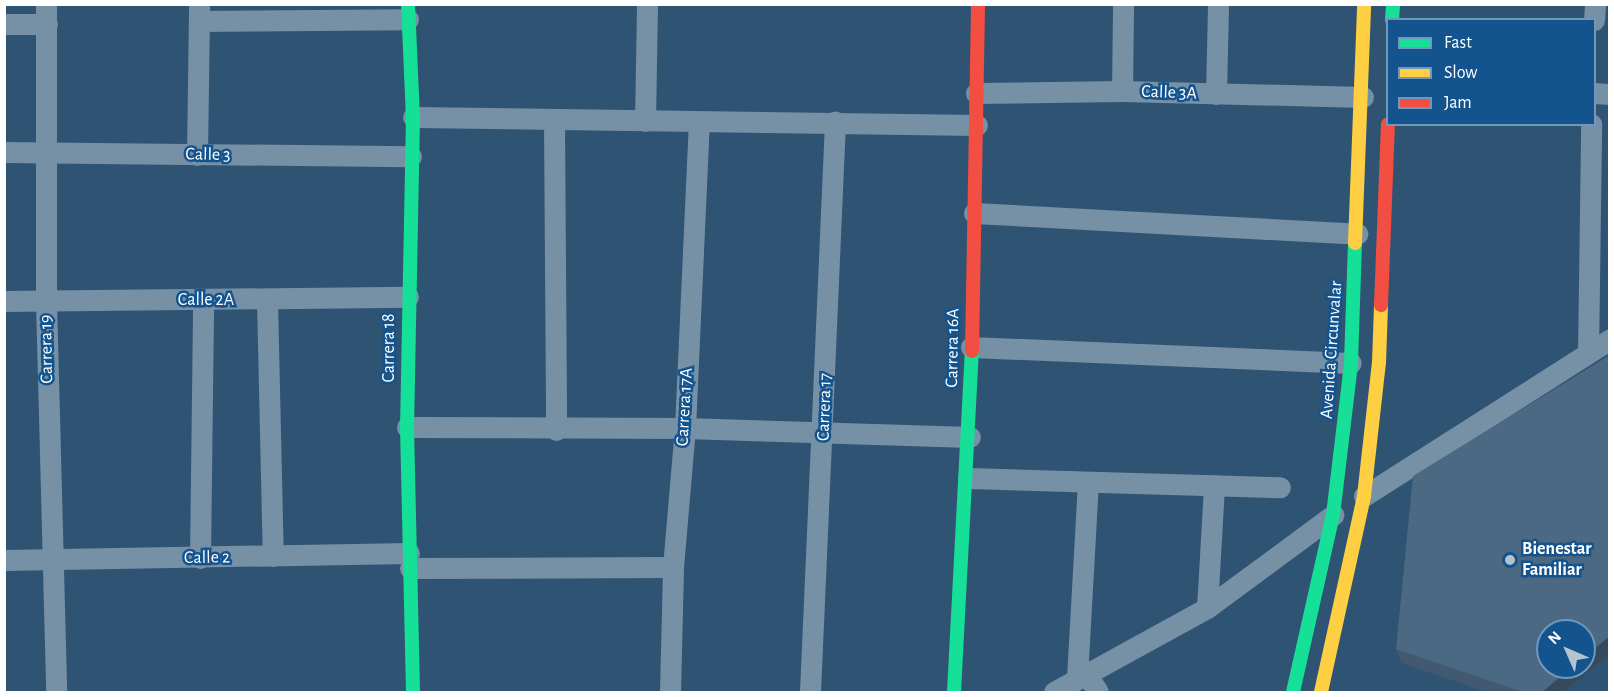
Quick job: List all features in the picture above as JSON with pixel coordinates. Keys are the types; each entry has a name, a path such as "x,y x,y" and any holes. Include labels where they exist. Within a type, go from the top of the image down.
{"main road":[{"name":"Carrera 16A","path":"954,693 970,437 978,4"},
{"name":"Avenida Circunvalar","path":"1293,693 1333,515 1351,363 1363,97 1364,4"},
{"name":"Carrera 18","path":"408,12 413,117 407,427 413,693"},
{"path":"1321,693 1364,495 1379,363 1388,126"}],"street":[{"path":"645,121 646,4"},
{"path":"1122,92 1123,4"},
{"path":"1216,94 1218,4"},
{"path":"196,156 199,13 408,12"},
{"path":"4,24 46,14"},
{"name":"Carrera 19","path":"46,14 49,151 46,301 56,693"},
{"name":"Calle 3A","path":"976,93 1122,92 1363,97"},
{"path":"413,117 554,121 977,125"},
{"path":"554,121 556,430"},
{"name":"Carrera 17A","path":"670,693 673,567 685,428 699,121"},
{"name":"Carrera 17","path":"810,693 824,434 835,122"},
{"path":"1588,353 1591,126"},
{"name":"Calle 3","path":"4,152 49,151 196,156 411,156"},
{"path":"974,213 1357,234"},
{"name":"Calle 2A","path":"4,301 408,297"},
{"path":"200,558 203,299"},
{"path":"267,300 273,556"},
{"path":"1364,495 1610,339"},
{"path":"971,347 1351,363"},
{"path":"407,427 556,430 685,428 970,437"},
{"path":"968,478 1281,487"},
{"path":"1087,682 1088,483"},
{"path":"1207,608 1214,485"},
{"path":"1054,693 1087,682 1207,608 1333,515"},
{"name":"Calle 2","path":"4,560 273,556 673,567"}],"building":[{"name":"Bienestar Familiar","path":"1610,355 1610,636 1596,647 1596,619 1536,619 1536,679 1558,679 1541,693 1526,693 1396,649 1413,476"}],"traffic: fast":[{"path":"408,4 413,117 407,427 413,692"},
{"path":"1392,18 1393,4"},
{"path":"1293,692 1333,515 1351,363 1355,243"},
{"path":"954,692 972,351"}],"traffic: slow":[{"path":"1355,243 1364,4"},
{"path":"1321,692 1364,496 1379,363 1381,305"}],"traffic: jam":[{"path":"972,351 978,4"},
{"path":"1381,305 1388,126"}],"place":[{"name":"Bienestar Familiar","path":"1510,560"}]}
